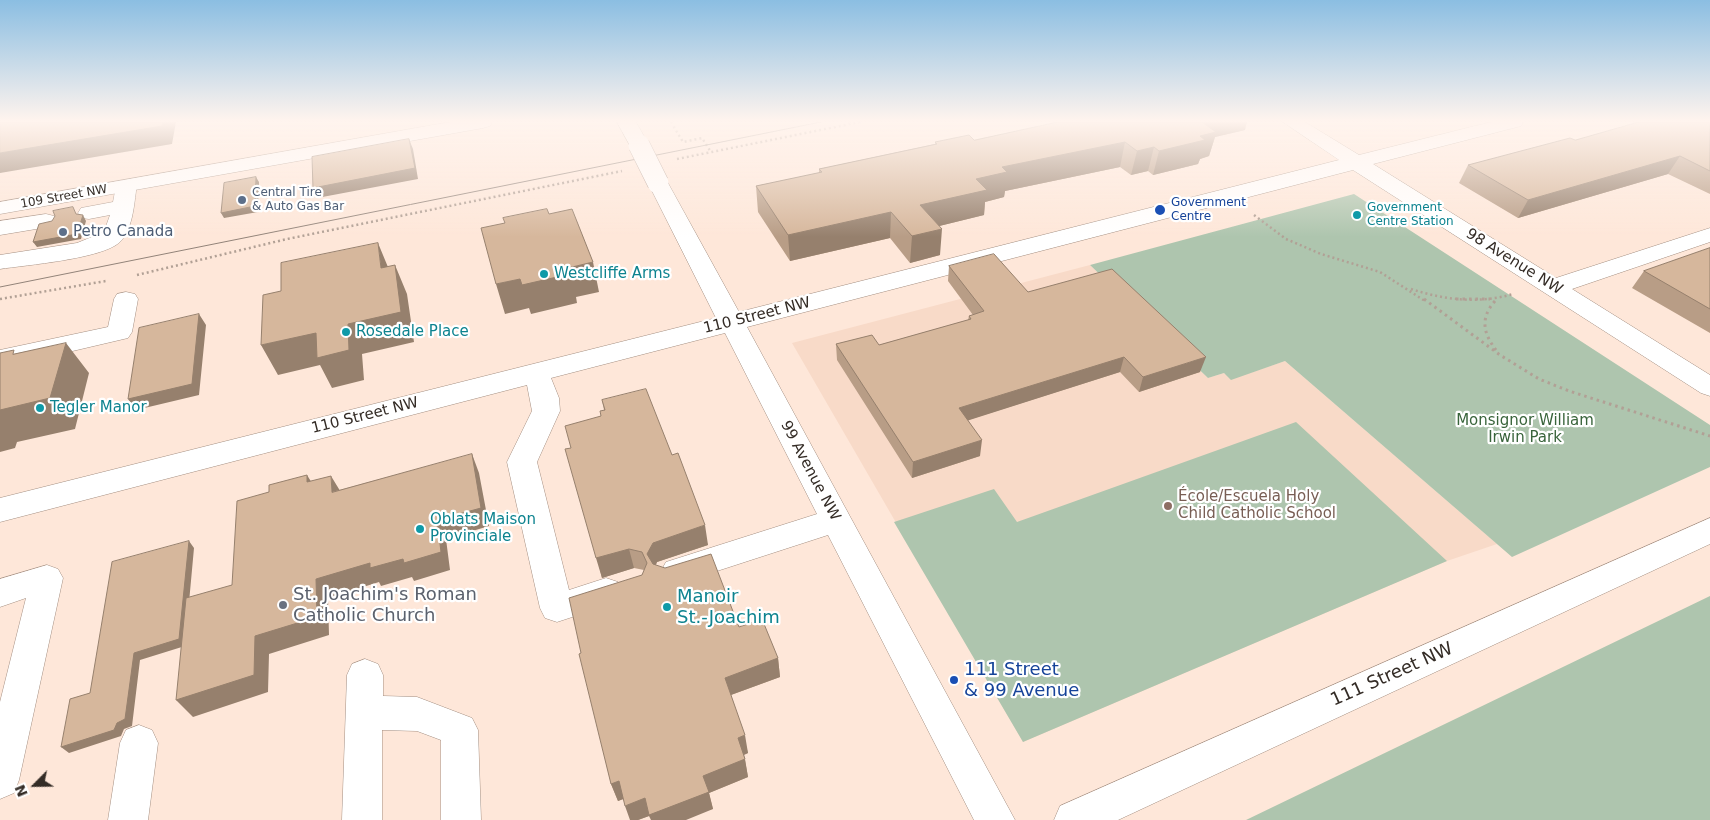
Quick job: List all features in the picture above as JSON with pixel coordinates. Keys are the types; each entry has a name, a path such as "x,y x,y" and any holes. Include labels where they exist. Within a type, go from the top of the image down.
{"street":[{"name":"109 Street NW","path":"0,191 174,160"},
{"name":"109 Street NW","path":"0,208 122,204 315,160"},
{"name":"99 Avenue NW","path":"646,160 996,820"},
{"name":"98 Avenue NW","path":"1352,160 1710,387"},
{"name":"110 Street NW","path":"0,510 1367,160"},
{"path":"86,220 122,204"},
{"path":"0,262 90,247 108,241 114,236 122,204"},
{"path":"0,228 43,228 0,244"},
{"path":"1553,287 1710,235"},
{"path":"0,359 119,332 123,285"},
{"path":"536,372 546,412 522,462 557,608 634,583"},
{"path":"668,573 836,520"},
{"name":"111 Street NW","path":"1074,820 1710,530"},
{"path":"0,593 47,578 0,780"},
{"path":"362,820 365,675"},
{"path":"364,713 417,714 459,730 461,820"},
{"path":"128,820 139,743"}],"path":[{"path":"0,299 123,285 287,239 610,173"},
{"path":"1254,215 1286,239 1320,254 1380,272 1408,288 1500,355 1540,379 1569,391 1710,436"},
{"path":"1408,288 1427,294 1462,300 1496,301"},
{"path":"1500,355 1486,339 1484,326 1487,310 1496,301 1512,294"}],"shaded area":[{"name":"École/Escuela Holy Child Catholic School","path":"1090,265 1208,378 1224,373 1231,379 1285,361 1497,544 1447,561 1023,742 792,343"}],"green space":[{"name":"Monsignor William Irwin Park","path":"1354,194 1710,425 1710,467 1512,557 1285,361 1231,380 1224,373 1208,378 1090,265"},
{"path":"1296,422 1447,561 1023,742 894,522 994,489 1017,522"},
{"path":"1710,596 1710,820 1246,820"}],"building":[{"path":"312,160 413,160 415,168 313,188"},
{"path":"860,160 1035,160 1002,167 1007,172 976,179 987,190 920,205 942,229 912,236 891,212 788,235 756,186 822,172 819,169"},
{"path":"1486,160 1665,160 1528,200 1468,165"},
{"path":"1689,160 1710,160 1710,171"},
{"name":"Central Tire & Auto Gas Bar","path":"256,177 255,206 221,213 224,183"},
{"path":"73,207 76,214 83,215 77,234 33,242 39,224 52,221 55,216 53,211"},
{"path":"547,209 549,214 572,209 593,262 568,268 570,274 522,285 520,279 496,284 481,228 505,223 503,218"},
{"path":"378,243 381,268 395,265 401,312 348,324 349,350 317,358 316,333 261,345 263,295 281,291 281,263"},
{"path":"1710,248 1710,309 1644,271"},
{"path":"994,254 1028,292 1112,269 1206,357 1143,377 1124,357 959,408 982,440 913,462 836,344 872,335 879,345 971,319 969,316 984,311 949,266"},
{"path":"199,314 192,384 128,399 139,328"},
{"path":"66,343 50,398 0,410 0,353 14,350 13,354"},
{"name":"Manoir St.-Joachim","path":"646,389 672,455 678,453 705,525 653,543 647,554 653,564 665,568 711,554 739,627 762,619 778,658 725,678 745,735 738,738 745,759 703,776 709,792 649,815 645,798 625,806 619,781 611,784 579,654 581,653 569,598 642,575 647,563 642,552 629,549 596,558 565,449 571,448 565,426 601,416 600,411 605,410 602,400"},
{"path":"472,454 481,508 437,520 441,552 404,563 403,559 370,568 370,563 316,579 317,617 255,636 254,675 176,700 186,598 232,585 237,501 269,492 269,485 307,475 307,482 331,476 332,492"},
{"path":"189,541 179,639 134,653 125,719 117,723 114,730 61,747 70,699 90,693 112,562"}],"tram line":[{"path":"0,287 631,160"}],"place":[{"name":"Central Tire & Auto Gas Bar","path":"242,200"},
{"name":"Government Centre","path":"1160,210"},
{"name":"Government Centre Station","path":"1357,215"},
{"name":"Petro Canada","path":"63,232"},
{"name":"Westcliffe Arms","path":"544,274"},
{"name":"Rosedale Place","path":"346,332"},
{"name":"Tegler Manor","path":"40,408"},
{"name":"École/Escuela Holy Child Catholic School","path":"1168,506"},
{"name":"Oblats Maison Provinciale","path":"420,529"},
{"name":"St. Joachim's Roman Catholic Church","path":"283,605"},
{"name":"Manoir St.-Joachim","path":"667,607"},
{"name":"111 Street & 99 Avenue","path":"954,680"}]}
